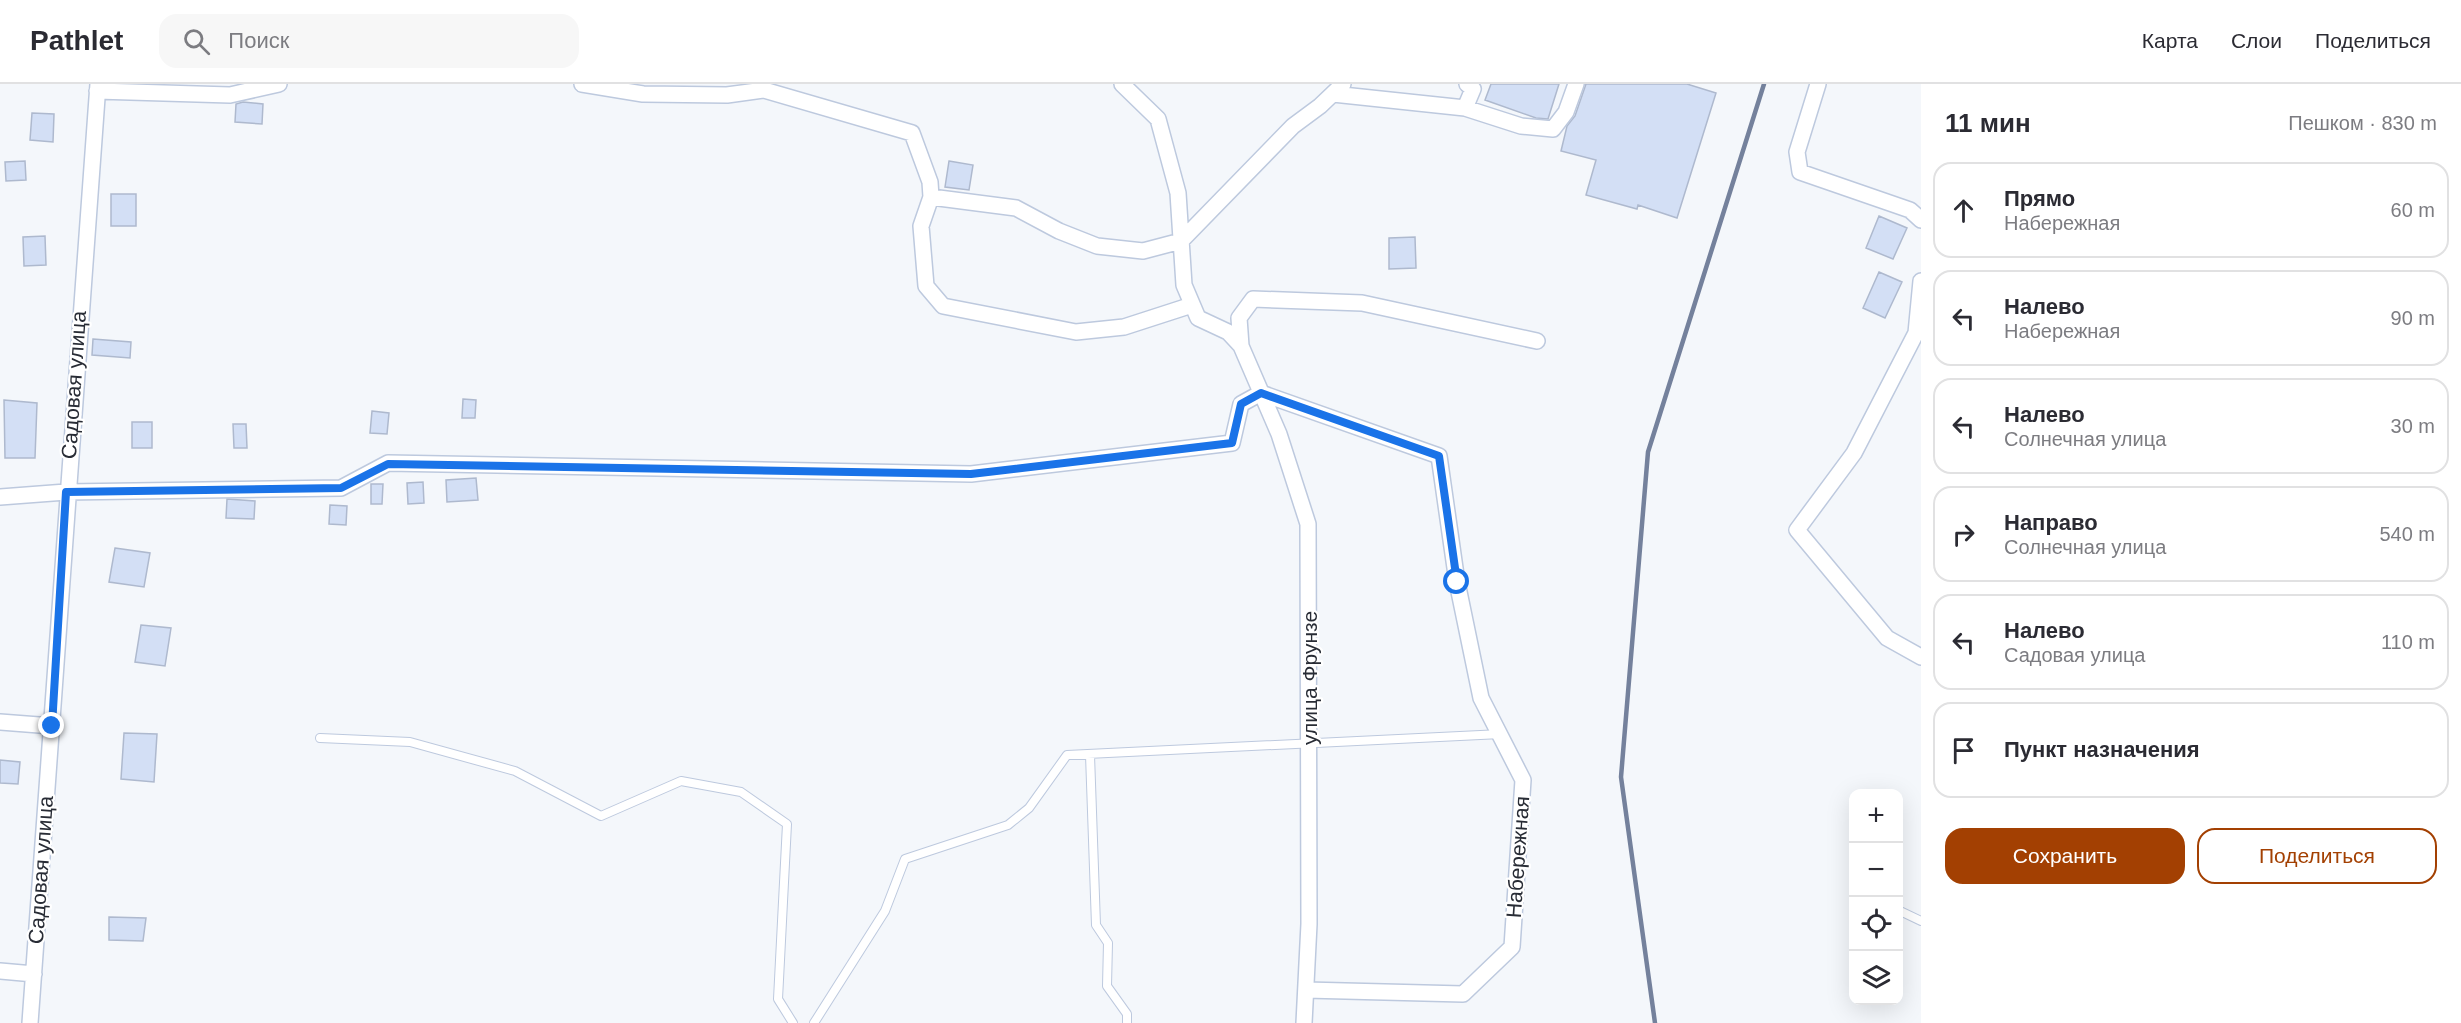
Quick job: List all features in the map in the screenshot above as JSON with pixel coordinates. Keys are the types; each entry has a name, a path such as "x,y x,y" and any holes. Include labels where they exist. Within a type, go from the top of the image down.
{"street":[{"path":"97,88 230,95 279,84"},
{"path":"582,84 644,94 727,95 764,90 912,133 930,182 931,197 921,226 926,286 943,306 1076,332 1124,327 1192,305"},
{"path":"1122,84 1158,119 1178,193 1184,285 1192,305 1198,318 1228,332 1241,346"},
{"path":"1465,108 1473,88 1467,84"},
{"path":"931,197 1016,208 1059,231 1097,246 1143,250 1180,241 1293,126 1338,89 1465,108 1521,126 1553,129 1566,112 1576,84"},
{"path":"1818,84 1797,152 1800,172 1910,210 1921,220"},
{"name":"Садовая улица","path":"30,1023 52,726 66,492 97,88"},
{"path":"1921,281 1919,334 1854,453 1797,530 1887,638 1921,657"},
{"path":"1241,346 1239,318 1253,299 1362,303 1537,340"},
{"name":"улица Фрунзе","path":"1241,346 1278,434 1308,524 1311,743 1309,924 1304,1023"},
{"path":"0,497 66,492 341,488 388,464 971,474 1232,443 1241,404 1261,393"},
{"name":"Набережная","path":"1261,393 1439,456 1457,582 1481,698 1523,780 1512,947 1463,994 1306,990"},
{"path":"0,722 52,726"},
{"name":"Садовая улица","path":"0,971 34,974"}],"lane":[{"path":"814,1023 885,911 905,859 1008,825 1029,808 1067,756 1501,734"},
{"path":"320,738 410,742 515,771 602,816 681,781 741,792 787,824 778,999 793,1023"},
{"path":"1090,754 1096,925 1108,943 1107,986 1128,1014 1127,1023"},
{"path":"1903,912 1921,921"}],"building":[{"path":"1491,84 1559,84 1548,119 1536,118 1485,100"},
{"path":"1586,84 1687,84 1716,93 1677,218 1638,205 1637,209 1586,195 1596,160 1561,151 1567,126 1575,116"},
{"path":"243,102 263,104 262,124 235,122 236,104"},
{"path":"32,113 54,114 53,142 30,140"},
{"path":"25,161 26,180 6,181 5,162"},
{"path":"949,161 973,165 969,190 945,187"},
{"path":"111,194 136,194 136,226 111,226"},
{"path":"1879,216 1907,228 1893,259 1866,248"},
{"path":"45,236 46,265 24,266 23,237"},
{"path":"1415,237 1416,268 1389,269 1389,238"},
{"path":"1879,272 1902,282 1885,318 1863,308"},
{"path":"93,339 131,342 130,358 92,355"},
{"path":"463,399 476,400 475,418 462,418"},
{"path":"4,400 37,403 35,458 5,458"},
{"path":"372,411 389,413 387,434 370,433"},
{"path":"132,422 152,422 152,448 132,448"},
{"path":"233,424 246,424 247,448 234,448"},
{"path":"476,478 478,500 447,502 446,480"},
{"path":"423,482 424,503 408,504 407,483"},
{"path":"371,484 383,484 382,504 371,504"},
{"path":"227,499 255,501 254,519 226,518"},
{"path":"330,505 347,506 346,525 329,524"},
{"path":"115,548 150,553 144,587 109,582"},
{"path":"141,625 171,628 165,666 135,662"},
{"path":"124,733 157,734 154,782 121,779"},
{"path":"0,760 20,762 18,784 0,783"},
{"path":"109,917 146,918 143,941 109,940"}],"waterway":[{"path":"1655,1023 1621,777 1648,452 1764,84"}],"route":[{"path":"52,726 66,492 341,488 388,464 971,474 1232,443 1241,404 1261,393 1439,456 1457,582"}]}
